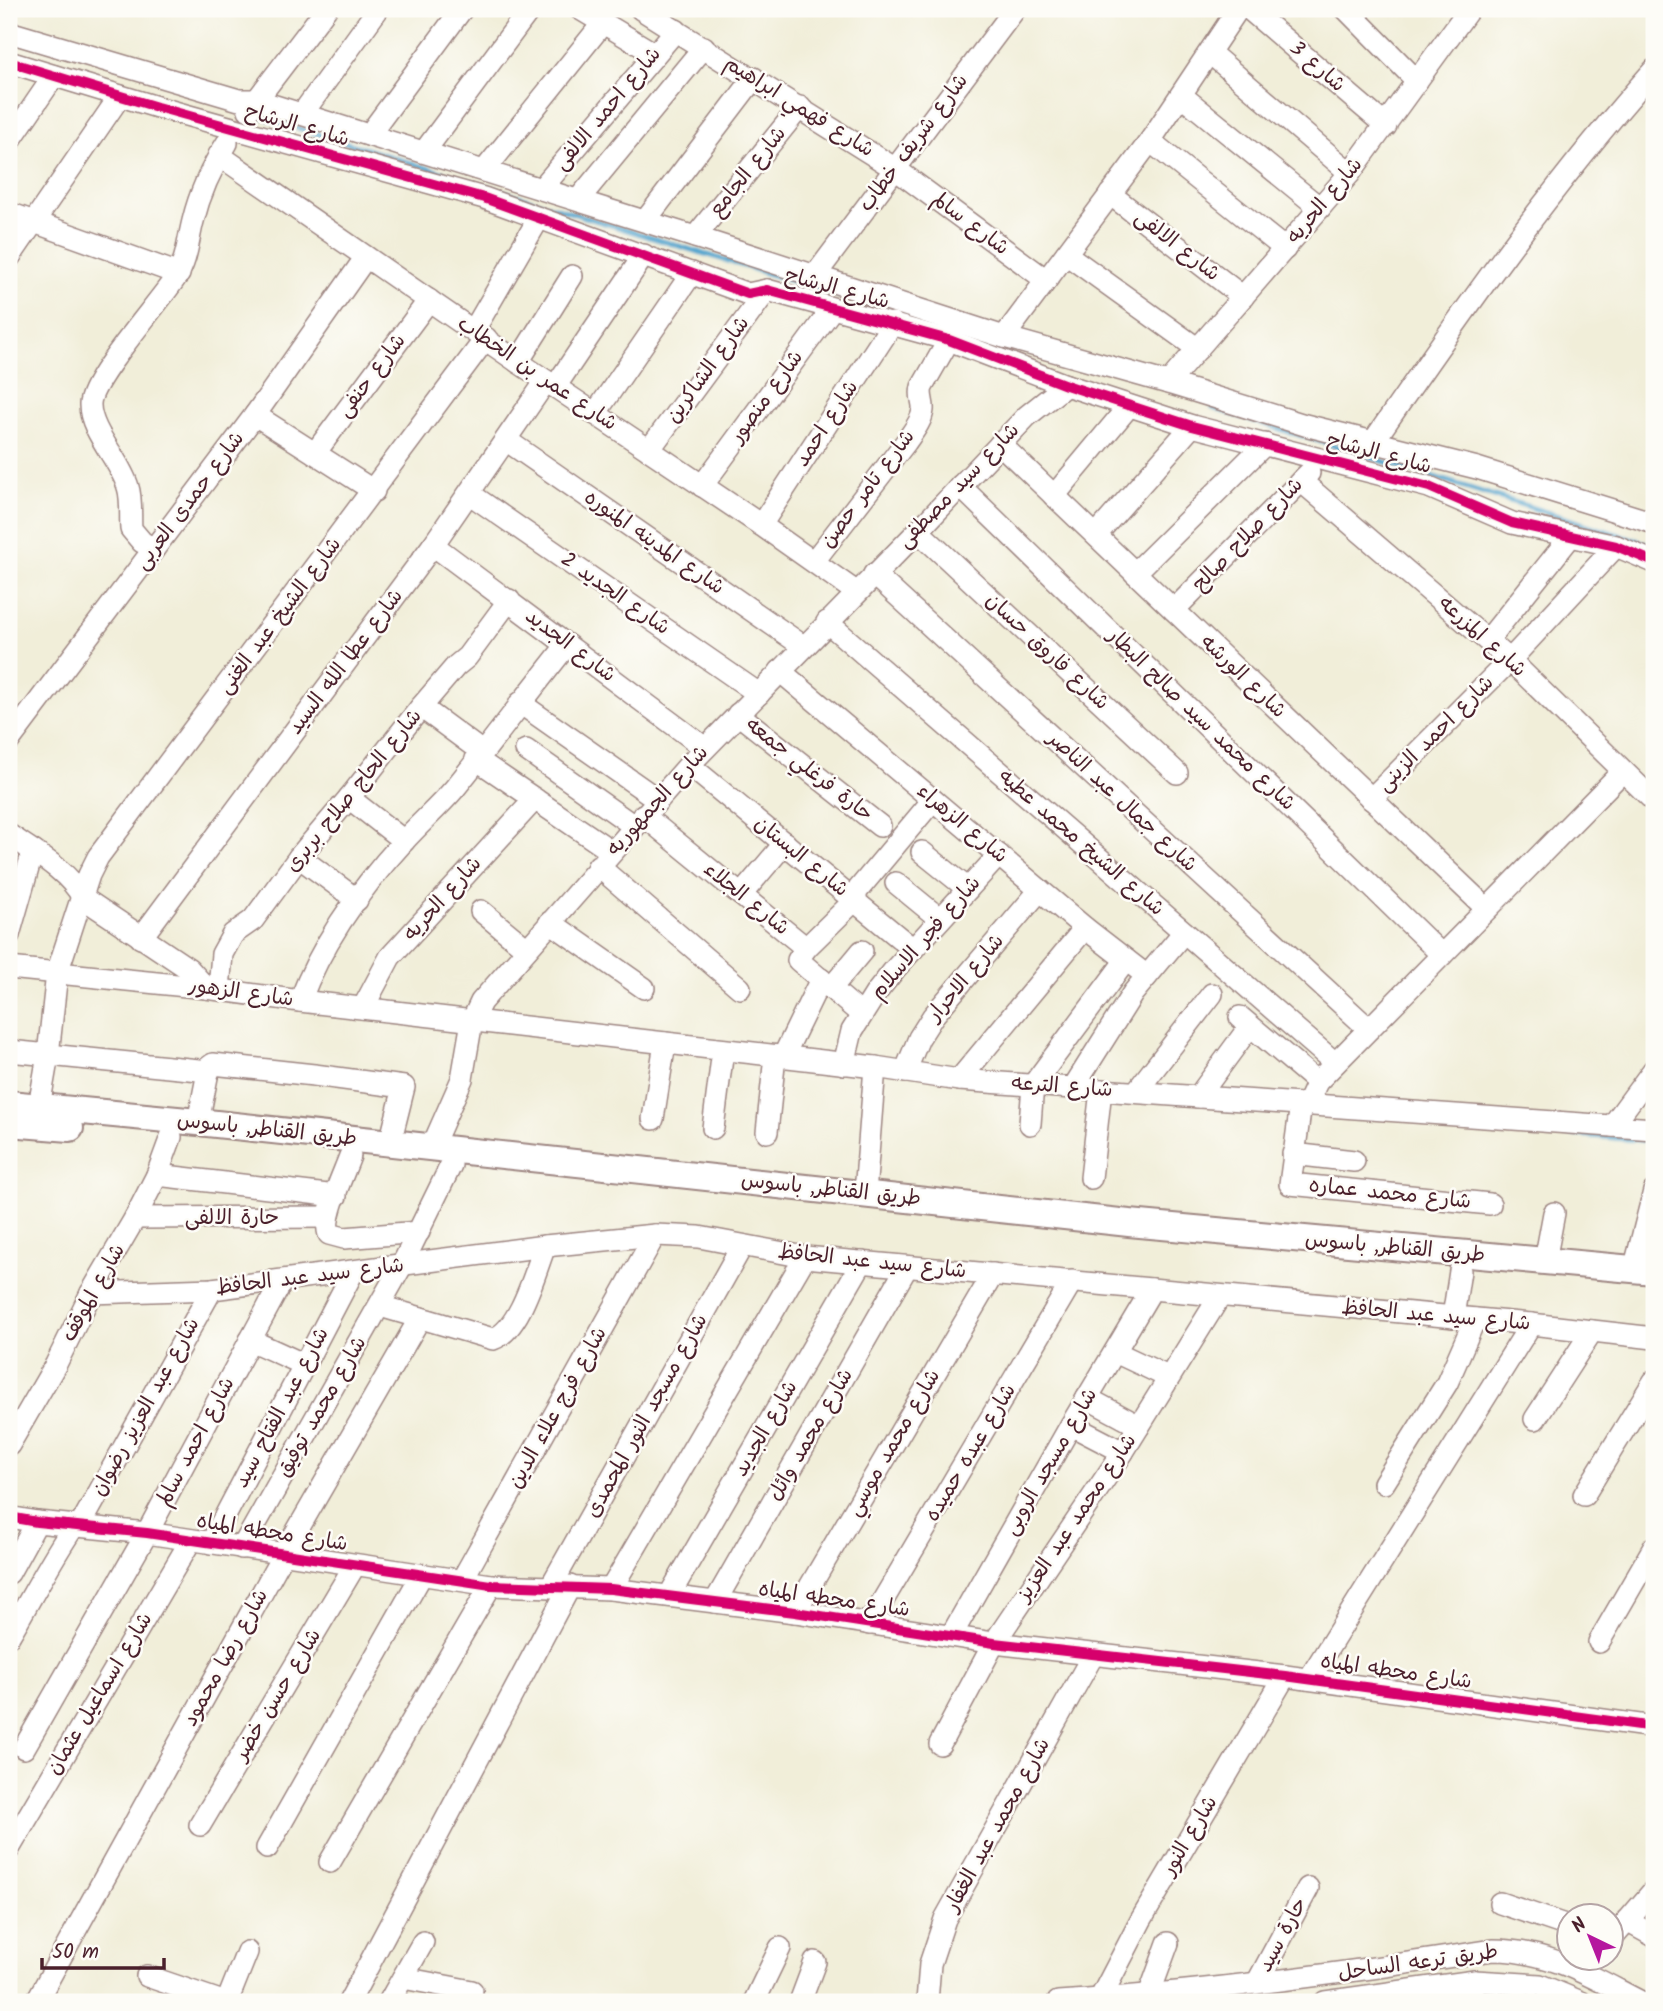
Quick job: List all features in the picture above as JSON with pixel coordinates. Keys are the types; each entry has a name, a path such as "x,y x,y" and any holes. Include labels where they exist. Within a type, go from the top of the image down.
{"main road":[{"name":"طريق القناطر, باسوس","path":"9,1104 1129,1223 1644,1271"},
{"name":"طريق القناطر, باسوس","path":"9,1123 451,1166 1040,1231 1654,1288"}],"street":[{"path":"154,549 142,542 131,529 129,489 118,463 92,420 89,404 92,392 179,274 187,253 204,182 219,155 256,100 326,9"},
{"path":"302,114 378,9"},
{"path":"369,135 462,9"},
{"path":"425,152 530,9"},
{"path":"580,9 655,54"},
{"name":"شارع فهمي ابراهيم","path":"641,9 891,166"},
{"name":"شارع شريف خطاب","path":"814,277 1002,9"},
{"name":"شارع شريف خطاب","path":"891,166 1015,9"},
{"path":"1004,337 1150,141 1238,9"},
{"name":"شارع 3","path":"1249,9 1385,126"},
{"path":"1346,9 1417,82"},
{"name":"شارع الحريه","path":"1168,383 1350,173 1417,82 1462,11"},
{"path":"484,171 603,23"},
{"name":"شارع احمد الالفى","path":"541,189 676,30"},
{"name":"شارع الرشاح","path":"9,32 239,100 256,100 302,114 1004,337 1270,415 1477,468 1654,523"},
{"name":"شارع فهمي ابراهيم","path":"578,200 704,47"},
{"path":"1210,53 1350,173"},
{"name":"شارع الرشاح","path":"9,62 120,96 237,126 484,198 748,294 767,290 893,323 949,340 1066,385 1192,426 1429,487 1512,523 1616,546 1654,562"},
{"path":"1373,442 1440,344 1552,193 1606,124 1654,70"},
{"path":"9,142 54,76"},
{"path":"645,221 754,78"},
{"path":"1181,95 1320,208"},
{"path":"9,258 120,96"},
{"name":"شارع الجامع","path":"695,237 800,107"},
{"path":"1150,141 1284,249"},
{"name":"شارع عمر بن الخطاب","path":"219,155 856,592"},
{"name":"شارع سالم","path":"891,166 1046,280"},
{"name":"شارع الالفى","path":"1110,194 1243,297"},
{"path":"9,213 179,274"},
{"name":"شارع الشيخ عبد الغنى","path":"38,1107 48,1055 57,973 89,875 99,857 373,491 480,334 539,218"},
{"path":"1066,254 1198,349"},
{"name":"شارع عطا الله السيد","path":"141,939 644,255"},
{"name":"شارع حمدى العربى","path":"9,741 255,415 366,257"},
{"path":"594,414 692,272"},
{"path":"518,362 572,276"},
{"name":"شارع الشاكرين","path":"649,450 767,290"},
{"name":"شارع حنفى","path":"315,453 429,300"},
{"name":"شارع منصور","path":"702,486 832,309"},
{"name":"شارع احمد","path":"761,525 893,323"},
{"name":"شارع تامر حصن","path":"814,561 912,433 923,411 920,393 922,387 949,340"},
{"name":"شارع سيد مصطفى","path":"856,592 1039,405 1066,385"},
{"path":"1054,496 1129,406"},
{"path":"255,415 373,491"},
{"path":"1096,535 1192,426"},
{"name":"شارع المدينه المنوره","path":"506,440 803,646"},
{"name":"شارع الورشه","path":"1000,444 1487,909"},
{"path":"1135,573 1265,444"},
{"name":"شارع صلاح صالح","path":"1174,610 1322,459"},
{"name":"شارع المزرعه","path":"1301,481 1489,640 1654,801"},
{"name":"شارع محمد سيد صالح البطار","path":"960,486 1442,955"},
{"name":"شارع الجديد 2","path":"470,494 759,694"},
{"name":"شارع فاروق حسان","path":"918,531 1177,773"},
{"path":"1489,640 1571,536"},
{"name":"شارع الجديد","path":"433,545 705,748"},
{"name":"شارع احمد الزينى","path":"1371,799 1510,660 1616,546"},
{"name":"شارع جمال عبد الناصر","path":"874,574 1369,1029"},
{"name":"شارع الجمهوريه","path":"472,1021 481,1002 638,820 856,592"},
{"name":"شارع الحاج صلاح بربرى","path":"213,989 225,945 233,934 253,920 299,857 421,707 467,657 509,600"},
{"name":"شارع الشيخ محمد عطيه","path":"827,622 1335,1063"},
{"path":"300,1001 317,960 357,900 404,841 432,814 567,645"},
{"name":"شارع الزهراء","path":"780,671 1085,928 1146,976"},
{"path":"520,703 657,799"},
{"path":"421,707 605,859 740,988"},
{"name":"حارة فرغلي جمعه","path":"738,714 880,826"},
{"name":"شارع الجلاء","path":"526,750 638,820 741,895 806,948 798,960 861,1014"},
{"name":"شارع البستان","path":"689,765 913,949"},
{"path":"1354,1161 1293,1154 1304,1104 1317,1082 1623,771"},
{"path":"349,798 404,841"},
{"name":"شارع الحريه","path":"363,1008 390,957 535,799"},
{"path":"806,948 855,900 857,891 933,800"},
{"path":"9,835 69,881 83,898 189,969 213,989"},
{"path":"741,895 785,844"},
{"path":"9,935 33,852"},
{"path":"922,852 968,889"},
{"name":"شارع فجر الاسلام","path":"844,1064 852,1031 861,1014 913,949 999,855"},
{"path":"299,857 357,900"},
{"path":"895,883 940,919"},
{"name":"شارع الاحرار","path":"905,1072 919,1038 933,1016 1040,890"},
{"path":"481,911 527,948"},
{"path":"550,922 644,988"},
{"path":"958,1080 1085,928"},
{"path":"1073,1088 1133,993 1184,932"},
{"path":"767,1132 779,1056 826,983 862,951"},
{"path":"1030,1124 1034,1085 1126,960"},
{"name":"شارع الزهور","path":"9,968 213,989 472,1021"},
{"path":"1136,1092 1212,993"},
{"path":"432,1147 462,1079 472,1021"},
{"name":"شارع الترعه","path":"472,1021 875,1067 958,1080 1654,1129"},
{"path":"1198,1097 1245,1022 1317,1082"},
{"path":"653,1119 665,1044"},
{"path":"713,1128 723,1050"},
{"path":"9,1051 209,1071"},
{"path":"198,1122 209,1071 213,1064 403,1087 405,1088 390,1143"},
{"path":"865,1193 875,1067"},
{"path":"1612,1126 1654,1069"},
{"path":"1091,1178 1101,1090"},
{"name":"شارع الموقف","path":"9,1445 135,1218 171,1137"},
{"name":"شارع محمد عماره","path":"1293,1154 1290,1184 1490,1205"},
{"path":"350,1156 328,1217 328,1232 336,1237 419,1232"},
{"name":"شارع محمد توفيق","path":"242,1548 380,1306 451,1166"},
{"path":"156,1175 335,1196"},
{"path":"1644,1271 1654,1191"},
{"path":"1545,1261 1554,1213"},
{"name":"حارة الالفى","path":"135,1218 328,1217"},
{"name":"شارع سيد عبد الحافظ","path":"91,1293 212,1289 545,1246 655,1235 699,1237 805,1257 1531,1324 1654,1338"},
{"name":"شارع فرج علاء الدين","path":"462,1580 655,1235"},
{"path":"380,1306 493,1339 509,1328 519,1312 545,1246"},
{"name":"شارع مسجد النور المحمدى","path":"349,2002 561,1586 742,1246"},
{"path":"611,1589 805,1257"},
{"name":"شارع الجديد","path":"669,1596 862,1262"},
{"name":"شارع محمد وائل","path":"715,1602 907,1267"},
{"path":"1453,1317 1460,1271"},
{"name":"شارع عبد الفتاح سيد","path":"201,1541 305,1365 353,1272"},
{"name":"شارع محمد موسي","path":"795,1612 993,1274"},
{"name":"شارع احمد سالم","path":"24,1748 146,1533 282,1281"},
{"name":"شارع عبده حميده","path":"869,1624 1072,1281"},
{"name":"شارع عبد العزيز رضوان","path":"9,1636 52,1558 77,1526 212,1289"},
{"name":"شارع مسجد الروبى","path":"951,1636 1152,1289"},
{"name":"شارع محمد عبد العزيز","path":"940,1744 994,1643 1139,1426 1220,1296"},
{"name":"شارع رضا محمود","path":"36,2002 283,1555 421,1318"},
{"path":"1384,1483 1447,1383 1475,1319"},
{"path":"1309,1679 1531,1324"},
{"path":"1535,1419 1592,1331"},
{"path":"250,1340 305,1365"},
{"path":"1115,1352 1168,1377"},
{"path":"1584,1495 1654,1381"},
{"path":"1087,1398 1139,1426"},
{"path":"1071,1425 1122,1451"},
{"name":"شارع محطه المياه","path":"9,1517 146,1533 491,1585 611,1589 669,1596 795,1612 994,1643 1309,1679 1654,1727"},
{"path":"9,1573 37,1522"},
{"name":"شارع اسماعيل عثمان","path":"9,1849 201,1541"},
{"path":"1599,1642 1654,1547"},
{"name":"شارع حسن خضر","path":"200,1825 355,1565"},
{"path":"267,1848 421,1576"},
{"path":"9,1583 33,1596"},
{"path":"330,1862 491,1585"},
{"name":"شارع محمد عبد الغفار","path":"927,2002 930,1964 945,1919 1093,1656"},
{"name":"شارع النور","path":"1100,1999 1141,1920 1285,1676"},
{"name":"حارة سيد","path":"1257,1983 1308,1888"},
{"path":"1624,1925 1654,1890"},
{"path":"1500,1903 1554,1921"},
{"path":"1627,1921 1654,1936"},
{"path":"389,2002 423,1942"},
{"path":"1149,1995 1168,1943"},
{"path":"754,2002 780,1948"},
{"name":"طريق ترعه الساحل","path":"1058,2002 1149,1995 1346,1973 1493,1950 1513,1950 1554,1958"},
{"path":"147,1976 225,2002 247,1952"},
{"path":"800,2002 816,1962"},
{"name":"طريق ترعه الساحل","path":"1598,1972 1641,2002"},
{"path":"403,1978 472,1991"},
{"path":"1471,2002 1475,1981"},
{"name":"طريق ترعه الساحل","path":"1325,2002 1475,1981 1540,1985 1581,2002"}],"waterway":[{"path":"253,114 905,316"},
{"path":"1213,408 1654,546"},
{"path":"1517,1130 1654,1141"}],"cycle path":[{"path":"9,62 157,107 484,198 748,294 767,290 949,340 1066,385 1192,426 1429,487 1512,523 1616,546 1654,562"},
{"path":"9,1517 147,1533 491,1585 611,1589 795,1612 994,1643 1285,1676 1654,1727"}]}
